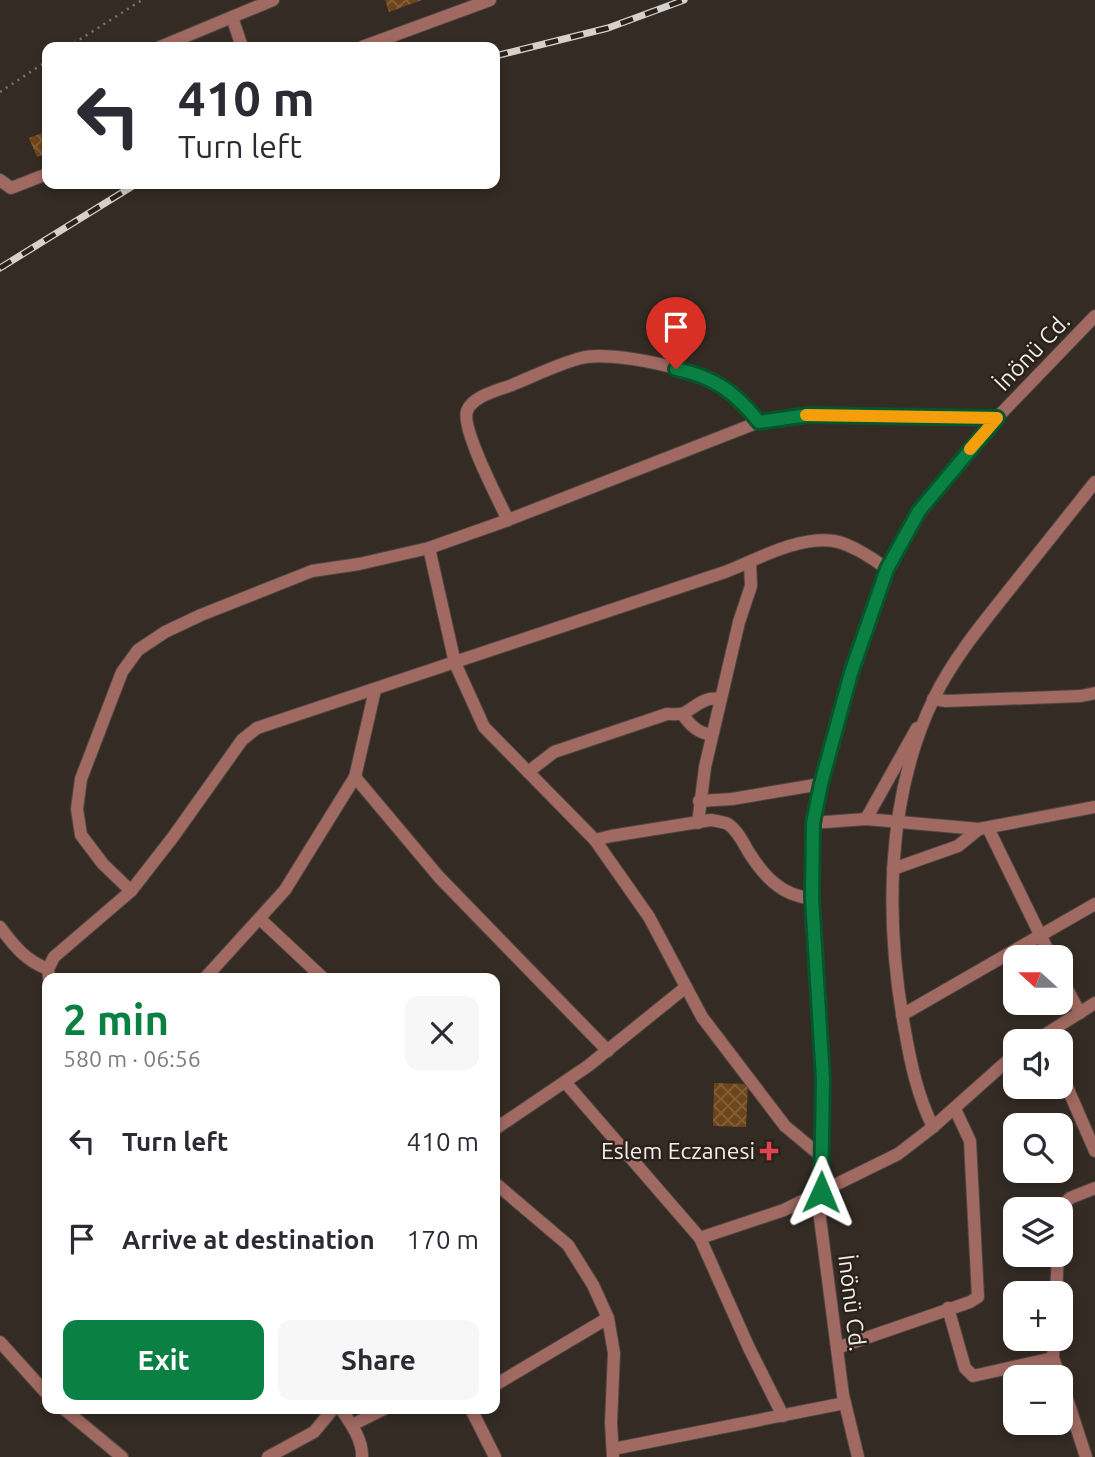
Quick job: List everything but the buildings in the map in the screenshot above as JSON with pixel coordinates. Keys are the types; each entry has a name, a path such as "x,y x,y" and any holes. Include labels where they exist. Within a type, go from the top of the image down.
{"street":[{"path":"172,42 273,0"},
{"path":"376,42 490,0"},
{"path":"232,17 240,42"},
{"path":"0,180 11,188 42,176"},
{"name":"İnönü Cd.","path":"858,1457 845,1403 820,1218 823,1079 812,898 813,823 821,784 851,673 887,569 919,511 997,418 1095,316"},
{"path":"508,520 475,449 467,425 467,411 474,402 485,396 583,357 608,356 699,374 724,386 759,422"},
{"path":"131,891 103,864 81,835 78,809 81,779 122,673 138,650 165,632 312,571 429,548 759,422 808,415 997,418"},
{"path":"933,1127 914,1078 902,1015 892,934 893,869 898,822 911,761 933,699 976,632 1095,482"},
{"path":"49,973 54,957 131,891 242,740 257,728 802,543 835,541 872,558 887,569"},
{"path":"429,548 455,663 484,727 595,841 649,917 702,1017 785,1126 821,1156"},
{"path":"698,823 699,801 720,699 751,586 750,562"},
{"path":"210,973 285,890 355,777 375,690"},
{"path":"933,699 946,701 1081,696 1095,693"},
{"path":"528,772 554,752 667,715 682,714 695,704 712,697 720,699"},
{"path":"682,714 693,727 703,734 712,735"},
{"path":"866,819 911,736 924,721"},
{"path":"355,777 439,877 608,1051"},
{"path":"699,801 732,799 821,784"},
{"path":"881,789 903,797"},
{"path":"813,823 866,819 983,829 1095,807"},
{"path":"595,841 620,834 711,820 727,824 740,837 757,866 779,887 797,897 812,898"},
{"path":"893,869 958,846 983,829"},
{"path":"983,829 1044,945"},
{"path":"902,1015 1095,904"},
{"path":"260,919 318,973"},
{"path":"0,928 17,950 48,973"},
{"path":"500,1126 608,1051 685,987"},
{"path":"1073,1000 1080,1013"},
{"path":"1057,1029 1095,1003"},
{"path":"700,1238 784,1210 890,1158 933,1127 1003,1065"},
{"path":"565,1082 700,1238 783,1416"},
{"path":"1072,1099 1095,1151"},
{"path":"837,1348 971,1302 978,1297 970,1141 954,1108"},
{"path":"500,1187 568,1245 593,1285 608,1318 614,1353 611,1423 613,1453 845,1403"},
{"path":"1072,1197 1095,1188"},
{"path":"948,1308 965,1368 973,1376 1053,1358"},
{"path":"500,1382 608,1318"},
{"path":"0,1342 42,1388"},
{"path":"1053,1351 1056,1365"},
{"path":"70,1414 122,1457"},
{"path":"268,1457 314,1432 329,1414"},
{"path":"344,1414 352,1425 362,1457"},
{"path":"352,1425 374,1414"},
{"path":"474,1414 495,1457"},
{"path":"1073,1417 1086,1457"}],"path":[{"path":"76,42 142,0"},
{"path":"0,92 42,64"}],"railway":[{"path":"500,55 608,28 684,0"},
{"path":"0,268 128,189"}],"slow traffic":[{"path":"806,415 997,418 970,449"}],"place":[{"name":"Eslem Eczanesi","path":"769,1151"}],"route":[{"path":"676,369 699,374 724,386 759,422 808,415 997,418 919,511 887,569 851,673 821,784 813,823 812,898 823,1079 821,1192"}]}
